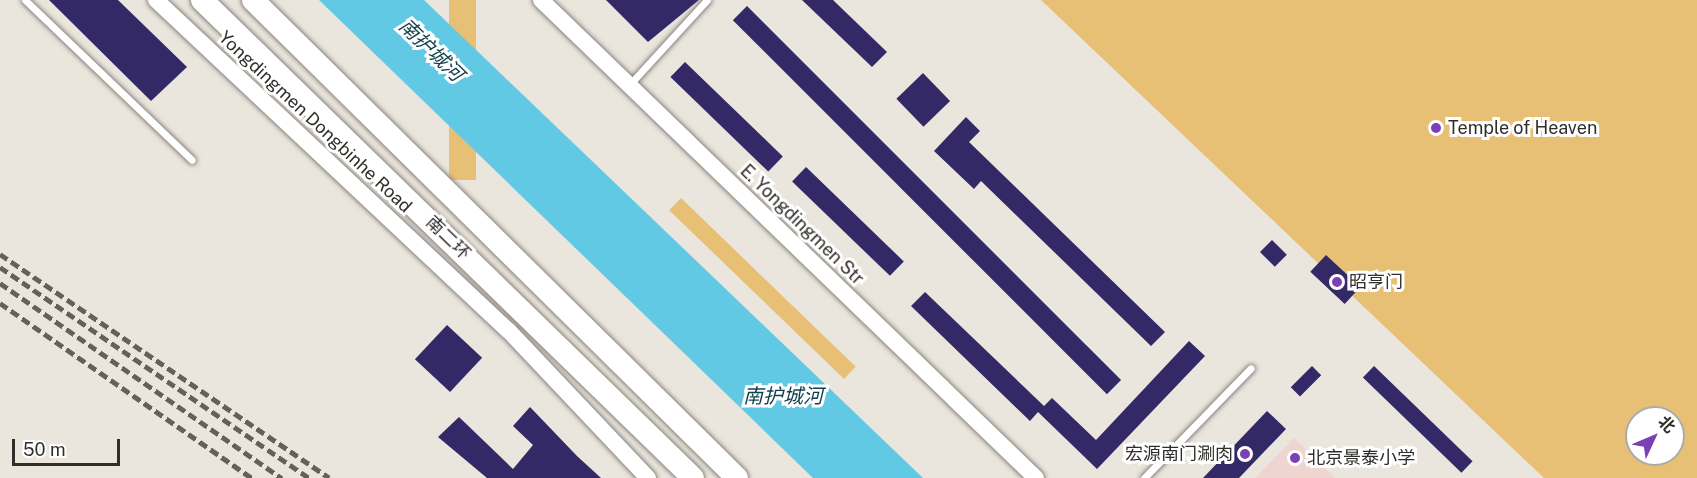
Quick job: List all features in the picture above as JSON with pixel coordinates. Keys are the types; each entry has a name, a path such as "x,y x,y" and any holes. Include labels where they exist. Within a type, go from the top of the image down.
{"highway":[{"name":"南二环","path":"202,0 693,478"},
{"name":"南二环","path":"253,0 737,478"}],"street":[{"name":"Yongdingmen Dongbinhe Road","path":"156,0 508,330 648,478"},
{"name":"E. Yongdingmen Str","path":"541,0 1036,478"}],"lane":[{"path":"25,0 192,160"},
{"path":"629,86 707,0"},
{"path":"1144,478 1251,368"}],"shaded area":[{"path":"449,0 476,0 476,180 449,180"},
{"name":"Temple of Heaven","path":"1041,0 1697,0 1697,478 1544,478"},
{"path":"681,198 856,367 844,379 669,210"},
{"name":"北京景泰小学","path":"1294,438 1335,478 1255,478"}],"water":[{"name":"南护城河","path":"319,0 424,0 923,478 813,478"}],"building":[{"path":"49,0 118,0 187,67 151,101"},
{"path":"606,0 699,0 648,42"},
{"path":"802,0 833,0 887,52 872,67"},
{"path":"747,6 1121,380 1107,394 733,20"},
{"path":"685,62 783,156 768,172 670,77"},
{"path":"923,73 950,101 923,127 896,99"},
{"path":"966,117 980,131 969,142 1165,332 1151,346 981,181 974,189 934,151"},
{"path":"806,167 904,261 890,276 792,181"},
{"path":"1272,240 1287,255 1275,267 1260,252"},
{"name":"昭亨门","path":"1326,255 1360,287 1345,304 1310,272"},
{"path":"925,292 1044,406 1052,398 1096,440 1189,341 1205,356 1097,469 1038,412 1030,421 911,306"},
{"path":"447,325 482,358 450,392 415,359"},
{"path":"1312,366 1321,375 1300,396 1291,387"},
{"path":"1374,366 1473,461 1461,473 1363,378"},
{"path":"530,407 601,478 487,478 438,437 459,417 513,469 533,445 513,426"},
{"name":"宏源南门涮肉","path":"1267,411 1286,429 1239,478 1203,478"}],"railway":[{"path":"0,254 329,478"},
{"path":"0,267 309,478"},
{"path":"0,283 282,478"},
{"path":"0,303 252,478"}],"place":[{"name":"Temple of Heaven","path":"1436,128"},
{"name":"昭亨门","path":"1337,282"},
{"name":"宏源南门涮肉","path":"1245,454"},
{"name":"北京景泰小学","path":"1295,458"}]}
